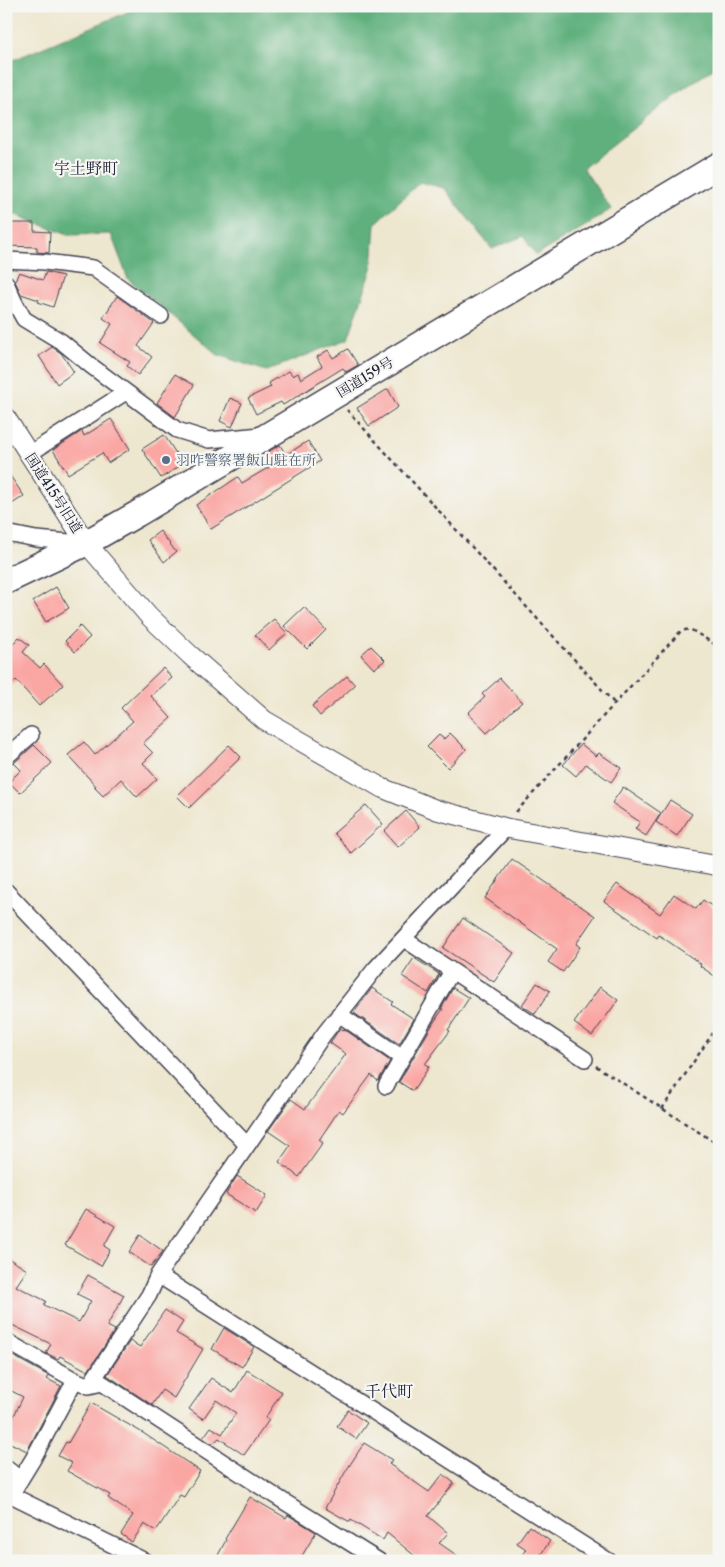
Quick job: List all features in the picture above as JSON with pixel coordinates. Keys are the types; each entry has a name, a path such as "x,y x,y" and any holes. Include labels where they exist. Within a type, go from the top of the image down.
{"highway":[{"name":"国道159号","path":"6,581 86,543 719,165"}],"street":[{"path":"6,260 45,262 93,268 161,316"},
{"path":"6,283 24,319 62,342 177,430 209,440 270,434"},
{"path":"29,454 126,392"},
{"name":"国道415号旧道","path":"6,418 86,543 149,616 190,656 264,720 382,788 437,810 504,827 719,866"},
{"path":"6,533 36,539 86,543"},
{"path":"6,757 31,735"},
{"path":"144,1561 9,1498 82,1383 149,1294 158,1275 324,1034 375,969 504,827"},
{"path":"6,891 247,1145"},
{"path":"404,939 585,1059"},
{"path":"386,1086 452,971"},
{"path":"339,1014 402,1058"},
{"path":"158,1275 609,1561"},
{"path":"6,1341 82,1383 102,1383 379,1561"},
{"path":"6,1468 20,1479"}],"path":[{"path":"335,396 615,704"},
{"path":"504,827 681,631 690,629 719,647"},
{"path":"662,1109 719,1024"},
{"path":"585,1059 719,1145"}],"green space":[{"path":"142,6 719,6 719,65 686,87 583,168 611,209 536,255 523,236 492,249 444,188 420,182 375,224 372,269 348,339 266,371 218,355 128,279 111,234 68,235 6,211 6,63"}],"building":[{"path":"6,223 34,223 34,231 50,232 49,253 37,252 37,247 6,246"},
{"path":"19,272 43,280 46,272 63,276 53,307 21,294 15,281"},
{"path":"117,296 154,323 138,346 152,357 138,375 127,366 130,362 100,343 112,324 103,318"},
{"path":"52,347 61,353 74,372 57,384 39,356"},
{"path":"348,349 358,365 346,372 343,368 283,405 281,402 256,414 248,398 271,387 269,383 289,371 293,376 298,373 301,379 322,366 317,357 328,350 333,358"},
{"path":"175,374 194,385 175,417 157,403"},
{"path":"388,389 398,407 369,426 357,408"},
{"path":"230,398 242,403 232,427 220,421"},
{"path":"111,419 130,449 108,463 102,453 68,474 53,450 82,431 84,436"},
{"path":"164,435 183,464 161,478 142,449"},
{"path":"308,441 320,461 211,529 196,505 238,477 242,483 273,465 266,453 280,445 286,455"},
{"path":"6,470 24,496 6,508"},
{"path":"160,531 176,552 164,562 148,540"},
{"path":"56,587 69,608 46,622 33,601"},
{"path":"304,607 326,630 307,649 284,626"},
{"path":"274,619 287,633 269,650 255,635"},
{"path":"80,626 90,637 75,652 65,641"},
{"path":"19,637 29,645 23,652 40,668 44,664 63,685 39,706 16,680 6,690 6,651"},
{"path":"371,646 385,660 374,669 361,655"},
{"path":"163,668 172,678 151,696 171,718 143,743 153,753 143,763 157,779 137,797 121,779 103,796 68,755 84,742 95,755 133,721 121,708"},
{"path":"347,676 355,685 320,716 312,706"},
{"path":"500,678 522,702 487,733 468,713 485,697 482,694"},
{"path":"450,733 466,749 448,768 427,747 439,735 444,739"},
{"path":"581,744 596,756 599,753 621,768 611,782 586,764 576,776 563,765"},
{"path":"34,745 52,763 20,793 9,782 21,770 14,763"},
{"path":"229,745 241,757 189,808 177,796"},
{"path":"623,787 661,813 646,836 635,829 640,822 612,803"},
{"path":"670,800 692,814 677,836 656,822"},
{"path":"366,805 383,824 351,853 334,833"},
{"path":"406,811 420,827 398,847 384,831"},
{"path":"512,859 595,916 576,944 580,947 563,972 548,962 557,949 485,898"},
{"path":"617,884 660,914 674,894 696,909 703,900 719,911 719,979 659,935 657,938 604,901"},
{"path":"463,918 514,953 494,982 443,948"},
{"path":"414,958 439,974 428,993 402,976"},
{"path":"537,983 550,991 535,1014 522,1005"},
{"path":"600,987 618,1000 592,1036 574,1023"},
{"path":"372,988 393,1002 391,1004 414,1019 399,1044 354,1013"},
{"path":"453,988 469,998 448,1030 450,1031 425,1064 429,1067 413,1091 399,1082 443,1009 441,1009"},
{"path":"340,1028 390,1061 378,1081 371,1075 343,1113 339,1110 319,1140 323,1143 299,1177 279,1162 290,1146 268,1131 291,1099 305,1109 346,1054 330,1043"},
{"path":"237,1176 267,1195 256,1213 226,1194"},
{"path":"86,1209 115,1226 104,1246 110,1250 101,1266 65,1245"},
{"path":"140,1235 163,1251 151,1267 129,1252"},
{"path":"6,1257 27,1270 16,1286 46,1301 44,1305 79,1322 91,1301 77,1294 88,1275 124,1295 107,1326 115,1330 88,1371 60,1356 58,1359 46,1353 51,1344 6,1322"},
{"path":"165,1310 183,1322 176,1333 203,1349 174,1398 162,1390 152,1405 107,1375 130,1341 140,1347"},
{"path":"224,1328 254,1347 242,1367 212,1349"},
{"path":"13,1356 49,1376 47,1379 61,1386 27,1451 6,1441 6,1419 11,1422 23,1397 6,1388 6,1370"},
{"path":"247,1370 282,1392 265,1418 269,1420 244,1455 219,1438 212,1444 203,1438 211,1427 222,1434 236,1413 216,1400 203,1419 189,1409 211,1378 233,1393"},
{"path":"91,1403 143,1433 200,1471 184,1497 180,1495 156,1531 144,1524 132,1542 121,1534 133,1515 108,1498 110,1495 67,1471 72,1463 58,1456 66,1442 68,1443"},
{"path":"348,1410 367,1423 356,1439 337,1426"},
{"path":"364,1443 392,1460 389,1464 429,1492 443,1474 454,1483 428,1516 448,1533 439,1543 465,1561 421,1561 387,1533 383,1540 351,1520 350,1522 325,1508"},
{"path":"250,1497 286,1518 288,1515 316,1532 299,1561 215,1561 225,1539"},
{"path":"529,1526 550,1541 536,1561 518,1561 526,1549 517,1543"}],"place":[{"name":"羽咋警察署飯山駐在所","path":"166,460"}],"district":[{"name":"宇土野町","path":"86,168"},
{"name":"千代町","path":"389,1391"}]}
